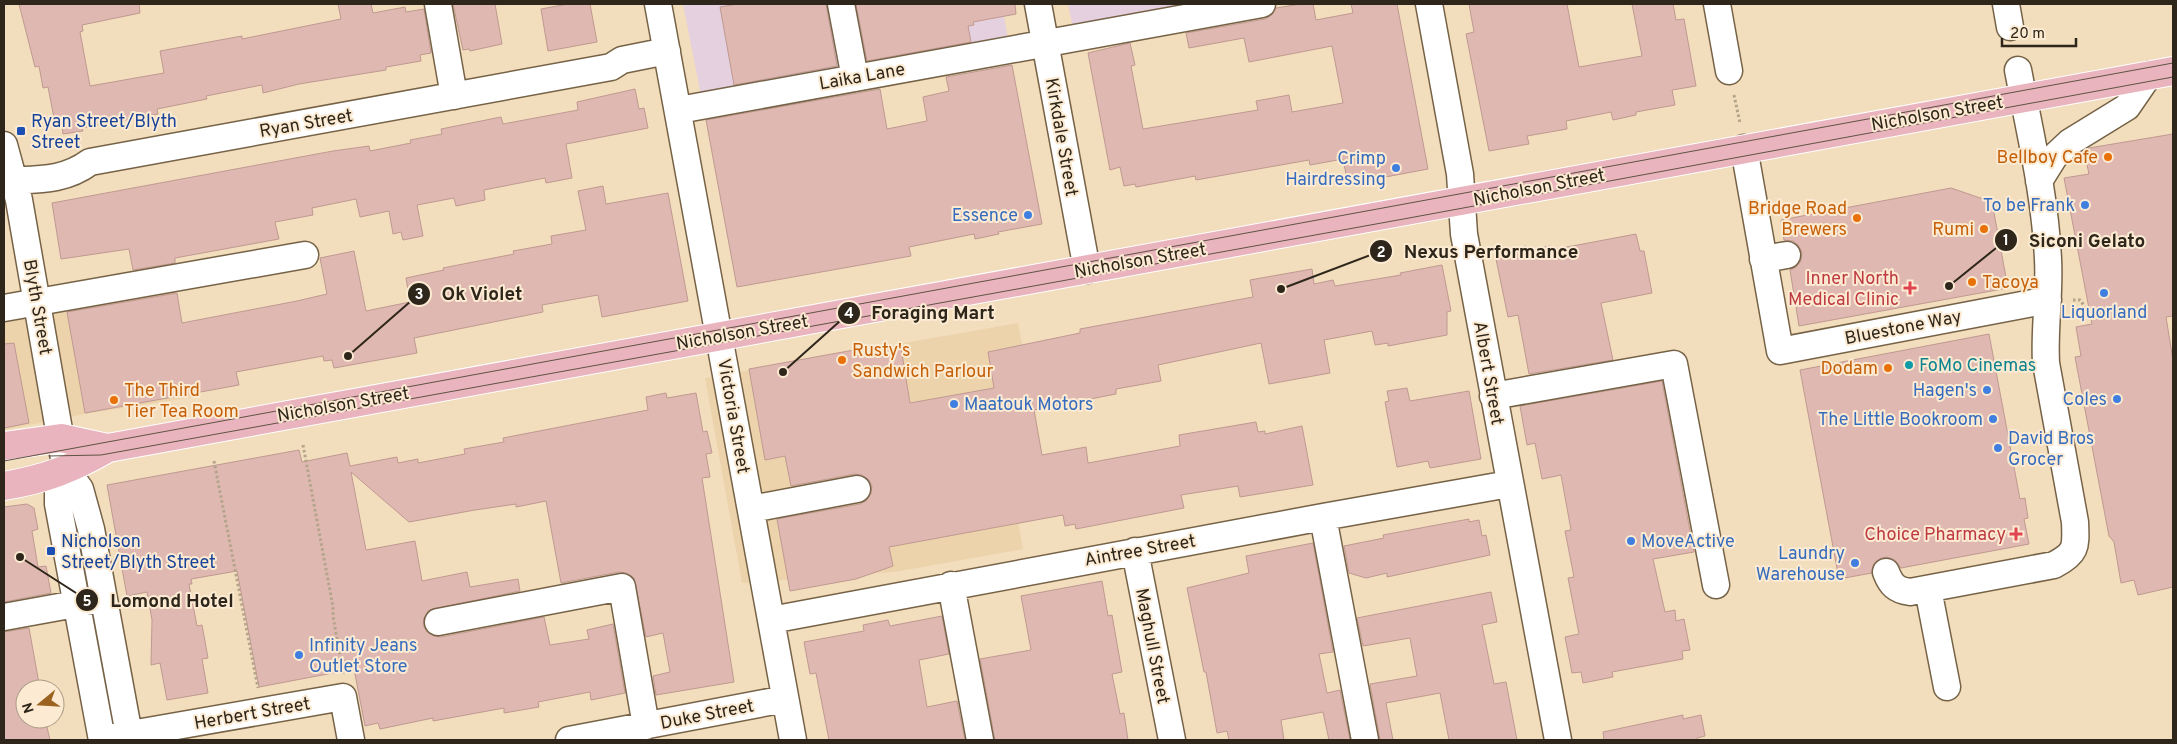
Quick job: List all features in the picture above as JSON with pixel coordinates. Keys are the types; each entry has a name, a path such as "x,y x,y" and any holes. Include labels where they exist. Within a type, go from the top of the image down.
{"main road":[{"name":"Nicholson Street","path":"4,486 44,479 66,470 107,448 298,411 1087,270 2161,73"},
{"name":"Nicholson Street","path":"4,446 61,438 75,439 107,448"}],"street":[{"path":"438,4 454,96"},
{"name":"Victoria Street","path":"658,4 679,110 793,740"},
{"path":"841,4 855,78"},
{"name":"Kirkdale Street","path":"1038,4 1087,270"},
{"name":"Laika Lane","path":"679,110 1262,4"},
{"name":"Albert Street","path":"1429,4 1459,168 1464,234 1558,740"},
{"path":"1717,4 1729,71"},
{"name":"Ryan Street","path":"9,181 34,181 75,173 90,162 611,67 625,72 668,57"},
{"path":"1886,572 1890,583 1899,591 1910,592 2054,565 2069,557 2076,542 2075,522 2046,363 2045,344 2048,300 2046,233 2039,181 2018,70"},
{"path":"2039,181 2054,157 2070,142 2127,107 2161,73"},
{"name":"Blyth Street","path":"4,145 9,181 37,302 66,470 80,489 87,512 129,737"},
{"name":"Bluestone Way","path":"1744,148 1775,257 1776,330 1780,351 2048,300"},
{"path":"4,308 305,255"},
{"path":"1493,396 1674,364 1716,585"},
{"name":"Blyth Street","path":"66,470 60,479 57,494 102,740"},
{"name":"Aintree Street","path":"771,620 1323,516 1509,484"},
{"path":"751,509 858,489"},
{"path":"1323,516 1365,740"},
{"name":"Maghull Street","path":"1135,551 1172,740"},
{"path":"951,585 980,740"},
{"path":"438,622 622,588 646,726"},
{"path":"1928,589 1947,687"},
{"path":"4,617 103,599"},
{"path":"343,697 351,740"},
{"name":"Herbert Street","path":"102,740 129,737 343,697"},
{"name":"Duke Street","path":"569,740 785,700"}],"path":[{"path":"1729,71 1744,148"},
{"path":"303,445 333,607 344,677 343,697"},
{"path":"214,461 259,693"}],"shaded area":[{"path":"683,4 1002,4 1008,39 701,95"},
{"path":"1068,4 1217,4 1073,28"},
{"path":"172,279 194,397 85,414 4,430 4,314"},
{"path":"1018,323 1038,431 1003,438 1023,549 894,572 742,583 705,378"}],"building":[{"path":"19,4 139,4 140,13 82,25 83,31 80,32 90,86 164,73 160,51 242,36 242,39 341,19 338,4 371,4 373,13 405,7 406,12 424,9 431,53 420,55 421,61 386,67 386,70 299,84 263,93 262,85 206,96 207,99 157,109 158,114 82,128 83,131 63,134 62,127 56,128 48,87 43,88 39,66 35,67"},
{"path":"453,4 495,4 502,44 470,51 469,49 463,50"},
{"path":"568,4 590,4 597,42 548,51 541,9"},
{"path":"738,4 826,4 837,66 734,85 720,7"},
{"path":"856,4 1015,4 1016,14 973,22 974,25 968,26 971,42 867,61"},
{"path":"1313,4 1316,20 1353,13 1351,4 1397,4 1428,169 1348,184 1343,159 1310,165 1309,160 1196,180 1195,176 1136,187 1135,184 1124,186 1120,167 1110,170 1088,53 1130,43 1135,65 1131,66 1143,129 1258,110 1256,101 1289,95 1292,112 1343,103 1332,46 1249,62 1244,38 1189,48 1186,33 1265,19 1272,15 1276,8"},
{"path":"1469,4 1567,4 1579,67 1642,56 1632,4 1673,4 1676,20 1684,19 1696,86 1672,90 1675,105 1636,112 1636,115 1613,120 1611,112 1566,121 1567,129 1527,136 1529,144 1489,151 1466,34 1474,32"},
{"path":"1012,65 1042,224 998,232 999,234 975,239 974,234 909,247 911,256 737,287 706,120 880,89 887,129 927,121 923,97 949,91 946,77"},
{"path":"635,89 639,109 644,108 648,128 566,144 572,178 546,183 545,178 484,190 485,200 456,206 454,198 417,205 423,236 403,240 401,232 393,234 389,211 360,217 356,199 312,208 313,215 275,222 279,239 175,258 175,263 133,270 129,249 61,259 52,203 333,151 369,146 370,151 411,143 410,140 442,134 441,129 501,117 503,124 578,110 577,102"},
{"path":"2173,134 2173,316 2166,317 2173,360 2173,587 2138,595 2134,580 2121,583 2114,542 2109,536 2075,357 2081,356 2076,327 2092,324 2064,178 2089,174 2084,151 2089,148"},
{"path":"603,186 606,204 668,193 688,301 602,317 598,295 542,305 543,312 414,338 417,353 334,368 332,360 324,361 323,356 236,372 239,385 85,413 67,312 177,293 182,323 297,301 327,294 320,258 354,251 366,311 410,302 406,278 444,270 443,268 514,254 513,251 552,244 551,236 586,230 578,191"},
{"path":"1951,188 1992,202 2008,288 1799,326 1790,270 1801,261 1802,252 1793,241 1784,240 1781,220"},
{"path":"1636,234 1640,251 1644,251 1652,293 1601,303 1613,360 1529,374 1518,315 1508,317 1496,259 1502,258 1501,251 1526,246 1527,251 1550,246 1551,250"},
{"path":"1442,265 1451,311 1447,312 1447,335 1388,346 1388,343 1375,345 1372,331 1324,340 1330,373 1269,384 1261,343 1158,365 1161,381 1116,389 1116,394 1034,410 1042,455 1086,447 1088,463 1180,446 1179,435 1256,422 1258,432 1265,431 1265,434 1302,426 1313,485 1240,497 1238,486 1181,495 1184,508 1076,529 1075,524 1065,526 1063,515 889,547 893,566 856,579 790,591 777,519 860,504 866,501 871,494 872,486 869,480 862,475 855,474 791,486 785,456 765,460 749,369 854,350 855,356 901,348 910,403 994,388 988,352 1080,333 1080,329 1253,297 1250,280 1312,269 1314,284 1333,280 1335,286 1401,275 1400,273"},
{"path":"1989,334 2020,499 2025,498 2028,518 2024,519 2029,544 1901,568 1895,560 1887,557 1881,558 1874,563 1872,573 1839,579 1800,370"},
{"path":"14,343 29,423 4,428 4,344"},
{"path":"1662,381 1694,552 1653,559 1665,612 1675,610 1676,621 1684,619 1690,650 1682,651 1683,659 1612,672 1613,677 1583,683 1581,672 1572,673 1565,637 1579,634 1568,578 1574,577 1565,531 1571,530 1561,475 1542,479 1535,443 1527,445 1520,406"},
{"path":"1407,388 1410,401 1469,391 1481,459 1430,468 1428,461 1397,467 1385,402 1389,401 1387,391"},
{"path":"666,393 667,398 696,393 703,432 707,431 712,453 706,454 710,477 702,478 734,682 656,695 653,676 670,672 663,633 646,637 634,578 627,573 619,572 561,583 546,501 516,507 516,504 475,510 409,522 351,472 366,550 415,541 422,581 467,572 470,587 518,579 520,591 429,610 424,618 423,625 427,632 441,637 544,617 550,645 589,639 587,630 613,624 625,693 591,700 590,692 538,702 539,707 504,713 504,708 433,721 433,718 380,729 378,723 365,726 354,669 259,687 237,571 191,579 192,584 189,584 197,626 202,625 208,658 202,659 208,693 167,700 160,663 151,665 152,620 147,592 127,596 107,485 299,450 302,462 347,453 350,466 397,457 398,463 418,459 418,463 465,454 464,449 504,442 503,438 648,410 646,397"},
{"path":"27,504 34,508 38,529 32,531 38,567 46,566 51,593 4,602 4,507"},
{"path":"1469,519 1469,522 1479,520 1482,536 1486,535 1490,555 1387,577 1387,573 1366,578 1349,573 1344,546 1384,538 1383,535"},
{"path":"1313,543 1333,652 1319,654 1327,693 1340,690 1350,740 1329,740 1323,712 1281,720 1284,740 1229,740 1227,731 1217,733 1206,672 1204,672 1187,588 1249,573 1246,556"},
{"path":"1102,581 1108,616 1112,615 1122,672 1112,674 1120,714 1124,713 1128,740 995,740 980,659 1031,650 1021,596"},
{"path":"1491,592 1497,622 1482,625 1494,684 1506,682 1517,740 1449,740 1440,693 1386,703 1393,740 1380,740 1370,684 1417,676 1410,638 1363,646 1357,618"},
{"path":"942,616 949,654 919,660 927,707 957,701 965,740 829,740 816,673 810,674 804,642 864,631 863,625 888,620 890,626"},
{"path":"29,628 38,679 15,679 15,729 47,729 50,740 4,740 4,632"},
{"path":"1683,715 1683,719 1701,715 1705,736 1697,738 1698,740 1604,740 1603,732"}],"tram line":[{"path":"4,461 2173,63"},
{"path":"49,456 101,455 1409,218 2173,77"}],"place":[{"name":"Ryan Street/Blyth Street","path":"21,131"},
{"name":"Bellboy Cafe","path":"2108,157"},
{"name":"Crimp Hairdressing","path":"1396,168"},
{"name":"To be Frank","path":"2085,205"},
{"name":"Essence","path":"1028,215"},
{"name":"Bridge Road Brewers","path":"1857,218"},
{"name":"Rumi","path":"1984,229"},
{"name":"Tacoya","path":"1972,282"},
{"name":"Siconi Gelato","path":"1949,286"},
{"name":"Inner North Medical Clinic","path":"1910,288"},
{"name":"Nexus Performance","path":"1281,289"},
{"name":"Liquorland","path":"2104,293"},
{"name":"Ok Violet","path":"348,356"},
{"name":"Rusty's Sandwich Parlour","path":"842,360"},
{"name":"FoMo Cinemas","path":"1909,365"},
{"name":"Dodam","path":"1888,368"},
{"name":"Foraging Mart","path":"783,372"},
{"name":"Hagen's","path":"1987,390"},
{"name":"Coles","path":"2117,399"},
{"name":"The Third Tier Tea Room","path":"114,400"},
{"name":"Maatouk Motors","path":"954,404"},
{"name":"The Little Bookroom","path":"1993,419"},
{"name":"David Bros Grocer","path":"1998,448"},
{"name":"Choice Pharmacy","path":"2016,534"},
{"name":"MoveActive","path":"1631,541"},
{"name":"Nicholson Street/Blyth Street","path":"51,551"},
{"name":"Lomond Hotel","path":"20,557"},
{"name":"Laundry Warehouse","path":"1855,563"},
{"name":"Infinity Jeans Outlet Store","path":"299,655"}]}
